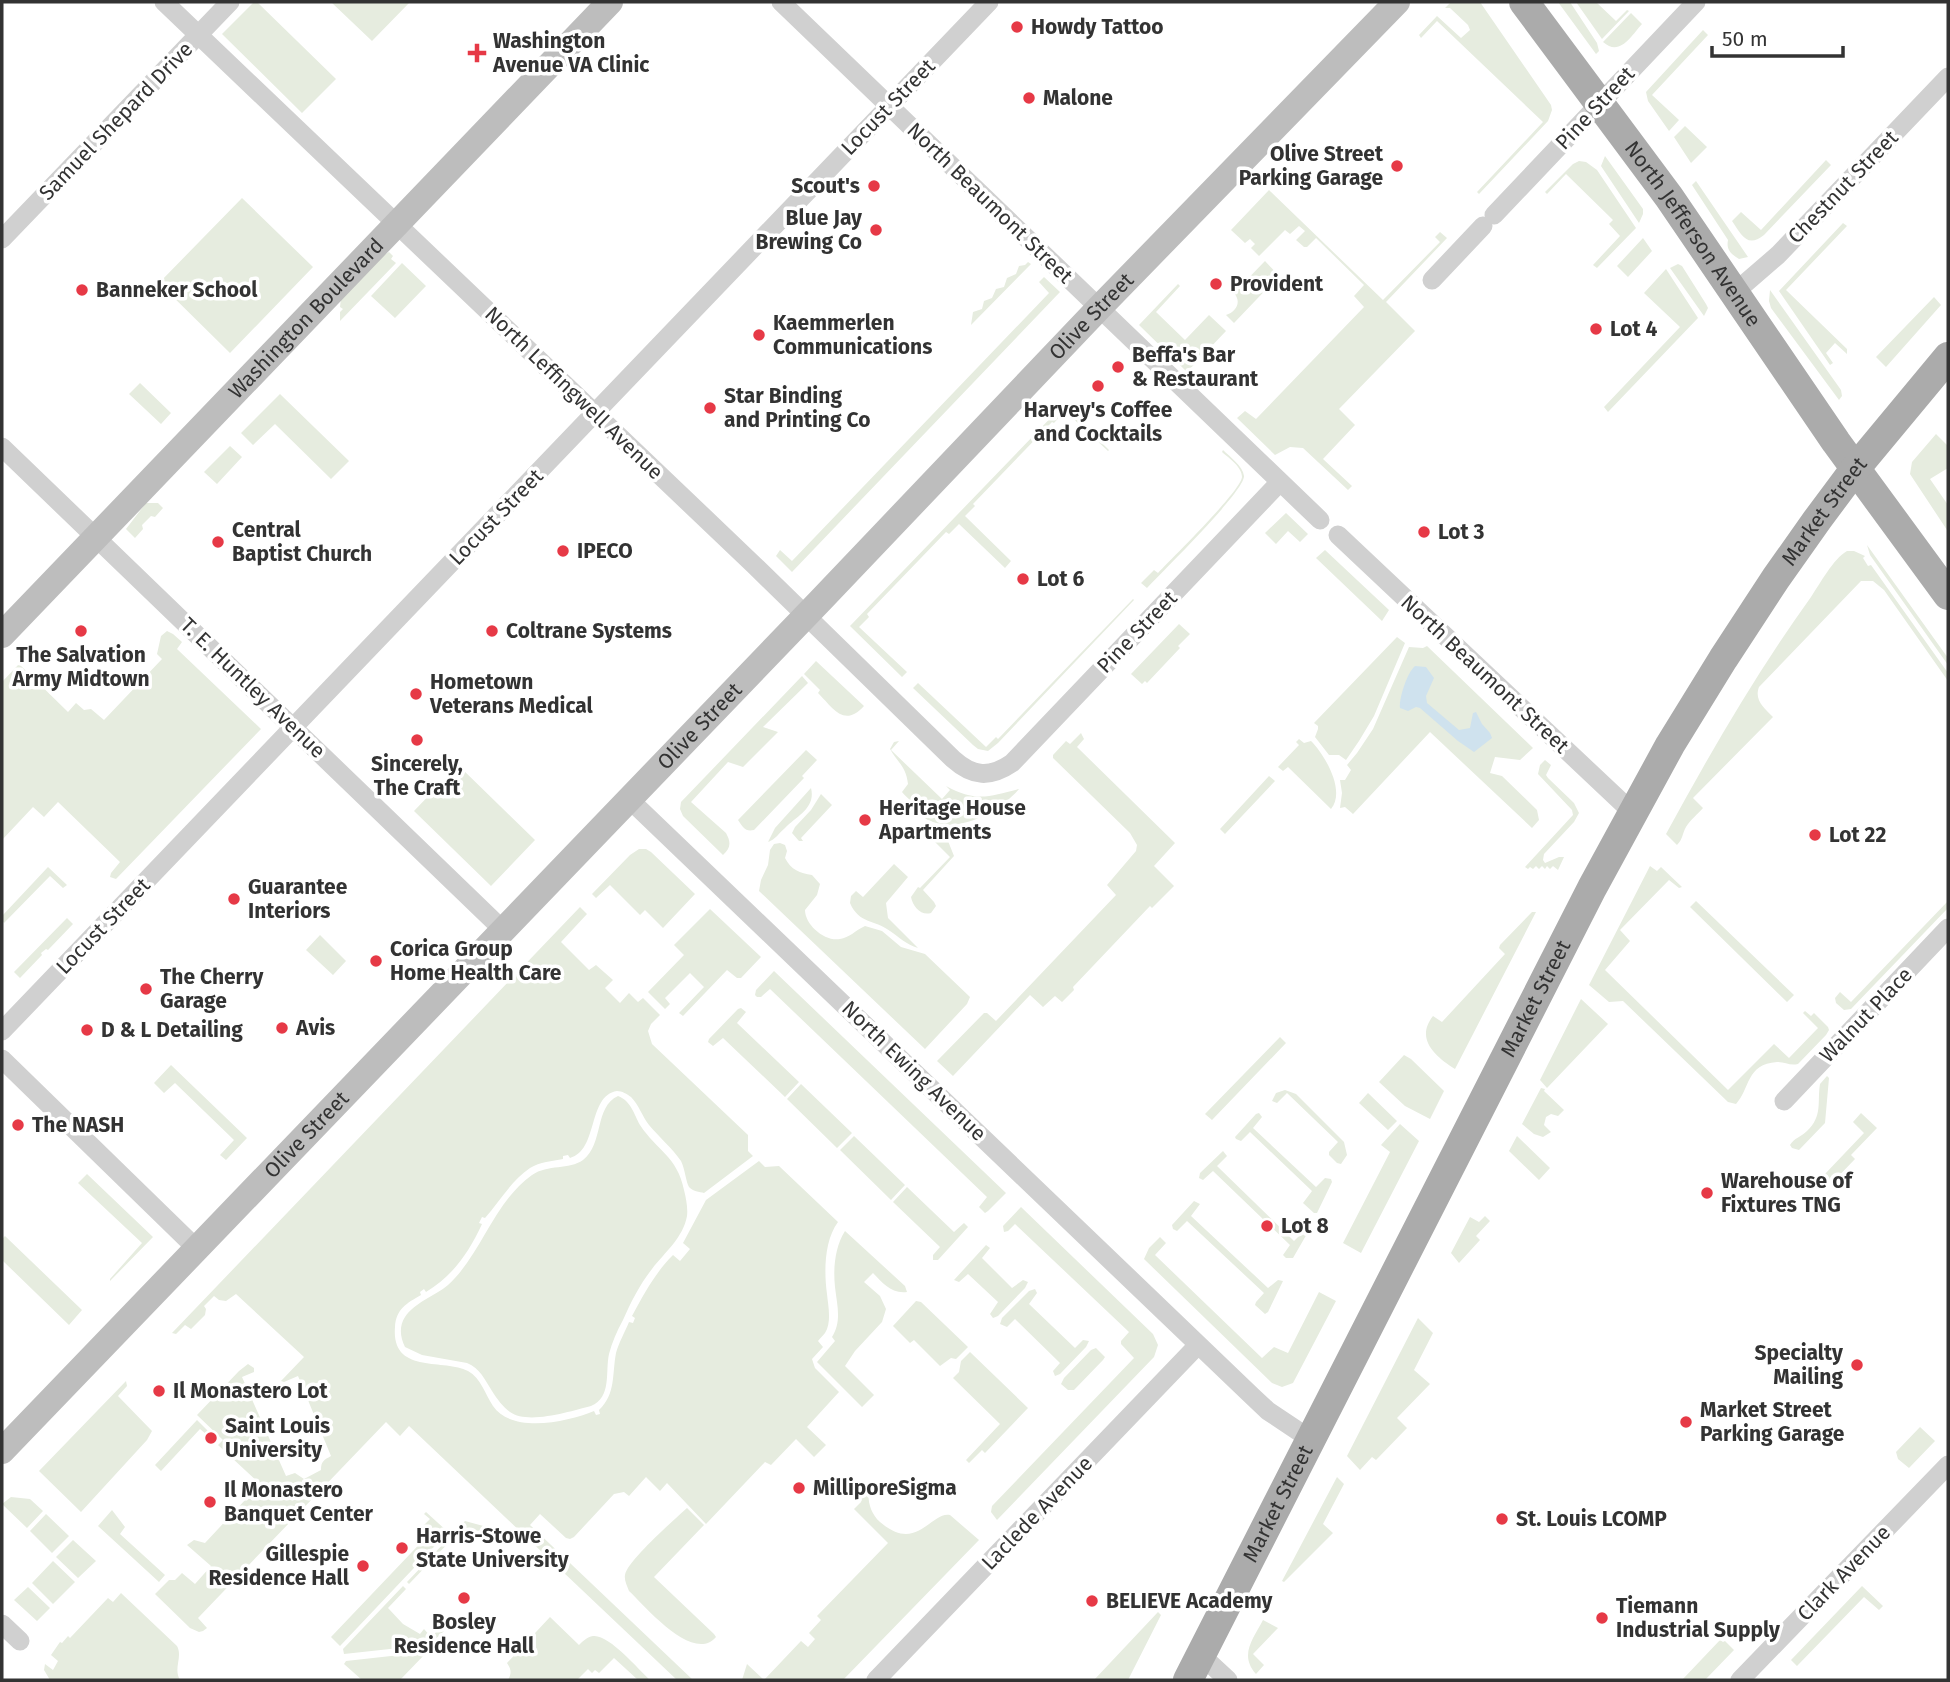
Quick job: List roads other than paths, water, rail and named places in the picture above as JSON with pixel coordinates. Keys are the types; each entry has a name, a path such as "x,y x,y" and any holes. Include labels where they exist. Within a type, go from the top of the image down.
{"main road":[{"name":"Washington Boulevard","path":"2,635 611,2"},
{"name":"Olive Street","path":"2,1451 1397,2"},
{"name":"North Jefferson Avenue","path":"1524,2 1671,199 1855,469 1948,595"},
{"name":"Market Street","path":"1195,1667 1592,888 1670,745 1776,578 1855,469 1948,357"}],"street":[{"name":"North Leffingwell Avenue","path":"164,2 754,565 960,766 975,773 989,774"},
{"name":"Samuel Shepard Drive","path":"2,239 230,2"},
{"name":"North Beaumont Street","path":"781,2 1321,520"},
{"name":"Locust Street","path":"2,1031 989,2"},
{"name":"Pine Street","path":"1432,280 1696,2"},
{"name":"Chestnut Street","path":"1734,293 1778,255 1948,76"},
{"name":"T. E. Huntley Avenue","path":"2,447 503,930"},
{"name":"Pine Street","path":"989,774 1012,763 1280,482"},
{"name":"North Beaumont Street","path":"1338,536 1632,812"},
{"name":"North Ewing Avenue","path":"629,799 1268,1411 1310,1439"},
{"name":"Walnut Place","path":"1784,1101 1948,928"},
{"path":"2,1059 197,1249"},
{"name":"Laclede Avenue","path":"876,1680 1198,1345"},
{"name":"Clark Avenue","path":"1740,1680 1948,1465"},
{"path":"2,1624 20,1641"},
{"path":"1195,1667 1228,1680"}],"water":[{"path":"1415,666 1426,667 1434,678 1426,696 1427,703 1459,730 1470,728 1473,713 1476,712 1492,738 1474,752 1420,708 1408,711 1400,708 1404,686"}],"place":[{"name":"Howdy Tattoo","path":"1017,27"},
{"name":"Washington Avenue VA Clinic","path":"477,53"},
{"name":"Malone","path":"1029,98"},
{"name":"Olive Street Parking Garage","path":"1397,166"},
{"name":"Scout's","path":"874,186"},
{"name":"Blue Jay Brewing Co","path":"876,230"},
{"name":"Provident","path":"1216,284"},
{"name":"Banneker School","path":"82,290"},
{"name":"Lot 4","path":"1596,329"},
{"name":"Kaemmerlen Communications","path":"759,335"},
{"name":"Beffa's Bar & Restaurant","path":"1118,367"},
{"name":"Harvey's Coffee and Cocktails","path":"1098,386"},
{"name":"Star Binding and Printing Co","path":"710,408"},
{"name":"Lot 3","path":"1424,532"},
{"name":"Central Baptist Church","path":"218,542"},
{"name":"IPECO","path":"563,551"},
{"name":"Lot 6","path":"1023,579"},
{"name":"The Salvation Army Midtown","path":"81,631"},
{"name":"Coltrane Systems","path":"492,631"},
{"name":"Hometown Veterans Medical","path":"416,694"},
{"name":"Sincerely, The Craft","path":"417,740"},
{"name":"Heritage House Apartments","path":"865,820"},
{"name":"Lot 22","path":"1815,835"},
{"name":"Guarantee Interiors","path":"234,899"},
{"name":"Corica Group Home Health Care","path":"376,961"},
{"name":"The Cherry Garage","path":"146,989"},
{"name":"Avis","path":"282,1028"},
{"name":"D & L Detailing","path":"87,1030"},
{"name":"The NASH","path":"18,1125"},
{"name":"Warehouse of Fixtures TNG","path":"1707,1193"},
{"name":"Lot 8","path":"1267,1226"},
{"name":"Specialty Mailing","path":"1857,1365"},
{"name":"Il Monastero Lot","path":"159,1391"},
{"name":"Market Street Parking Garage","path":"1686,1422"},
{"name":"Saint Louis University","path":"211,1438"},
{"name":"MilliporeSigma","path":"799,1488"},
{"name":"Il Monastero Banquet Center","path":"210,1502"},
{"name":"St. Louis LCOMP","path":"1502,1519"},
{"name":"Harris-Stowe State University","path":"402,1548"},
{"name":"Gillespie Residence Hall","path":"363,1566"},
{"name":"Bosley Residence Hall","path":"464,1598"},
{"name":"BELIEVE Academy","path":"1092,1601"},
{"name":"Tiemann Industrial Supply","path":"1602,1618"}]}
